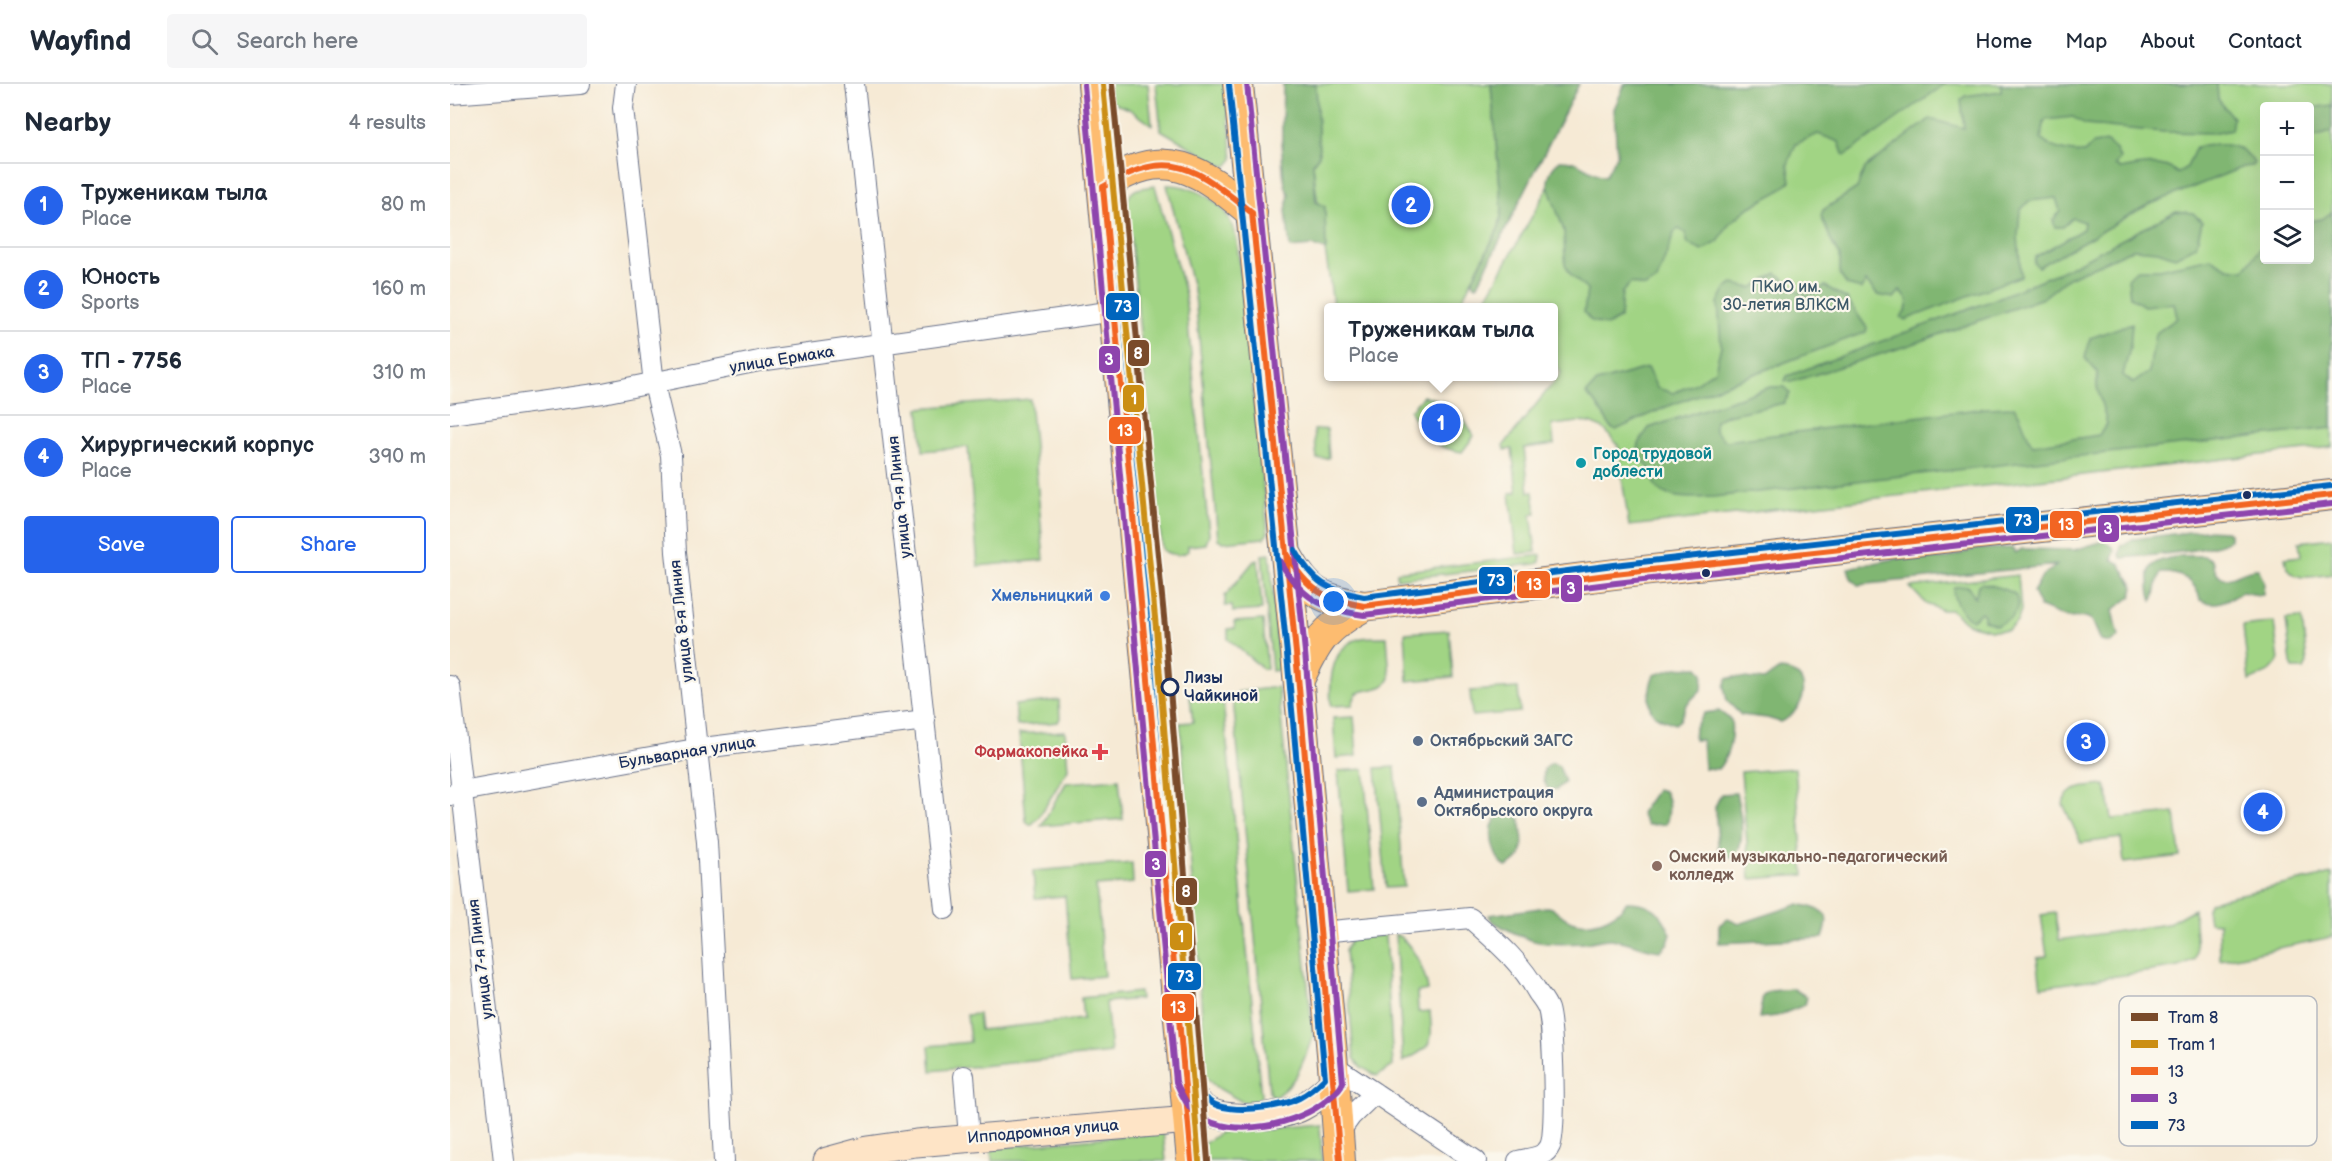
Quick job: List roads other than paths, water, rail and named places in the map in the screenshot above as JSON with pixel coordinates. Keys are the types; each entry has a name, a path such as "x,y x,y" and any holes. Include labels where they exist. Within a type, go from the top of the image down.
{"main road":[{"path":"1093,84 1192,1161"},
{"path":"1238,84 1287,555 1339,1147"},
{"path":"1103,187 1121,174 1145,166 1184,167 1215,182 1252,213"},
{"path":"1287,555 1298,575 1313,590 1330,599 1365,606 1616,574 2332,495"},
{"path":"1298,682 1321,638 1334,625 1365,606"},
{"path":"1185,1080 1204,1109 1238,1117 1286,1113 1300,1108 1318,1097 1334,1073"},
{"name":"Ипподромная улица","path":"827,1161 867,1150 969,1137 1189,1120"}],"street":[{"path":"450,94 580,84"},
{"name":"улица 8-я Линия","path":"627,84 623,108 654,384 671,454 676,552 706,842 724,1161"},
{"name":"улица 9-я Линия","path":"854,84 945,909"},
{"name":"улица Ермака","path":"450,414 654,384 759,362 1115,311"},
{"name":"улица 7-я Линия","path":"450,686 456,793 504,1161"},
{"name":"Бульварная улица","path":"456,793 695,749 925,720"},
{"path":"1321,932 1470,918 1509,953 1530,979 1548,1009 1554,1113 1554,1132 1550,1148 1541,1156 1518,1161"},
{"path":"1334,1073 1375,1093 1476,1161"},
{"path":"964,1076 969,1137"},
{"path":"1339,1147 1352,1116 1375,1093"}],"tram line":[{"name":"8","path":"1112,84 1165,627 1208,1161"},
{"name":"1","path":"1103,85 1156,628 1199,1161"}],"place":[{"name":"Юность","path":"1411,205"},
{"name":"Труженикам тыла","path":"1441,423"},
{"name":"Город трудовой доблести","path":"1581,463"},
{"name":"Хмельницкий","path":"1105,596"},
{"name":"Лизы Чайкиной","path":"1170,687"},
{"name":"Октябрьский ЗАГС","path":"1418,741"},
{"name":"ТП - 7756","path":"2086,742"},
{"name":"Фармакопейка","path":"1100,752"},
{"name":"Администрация Октябрьского округа","path":"1422,802"},
{"name":"Хирургический корпус","path":"2263,812"},
{"name":"Омский музыкально-педагогический колледж","path":"1657,866"}],"park label":[{"name":"ПКиО им. 30-летия ВЛКСМ","path":"1786,296"}]}
